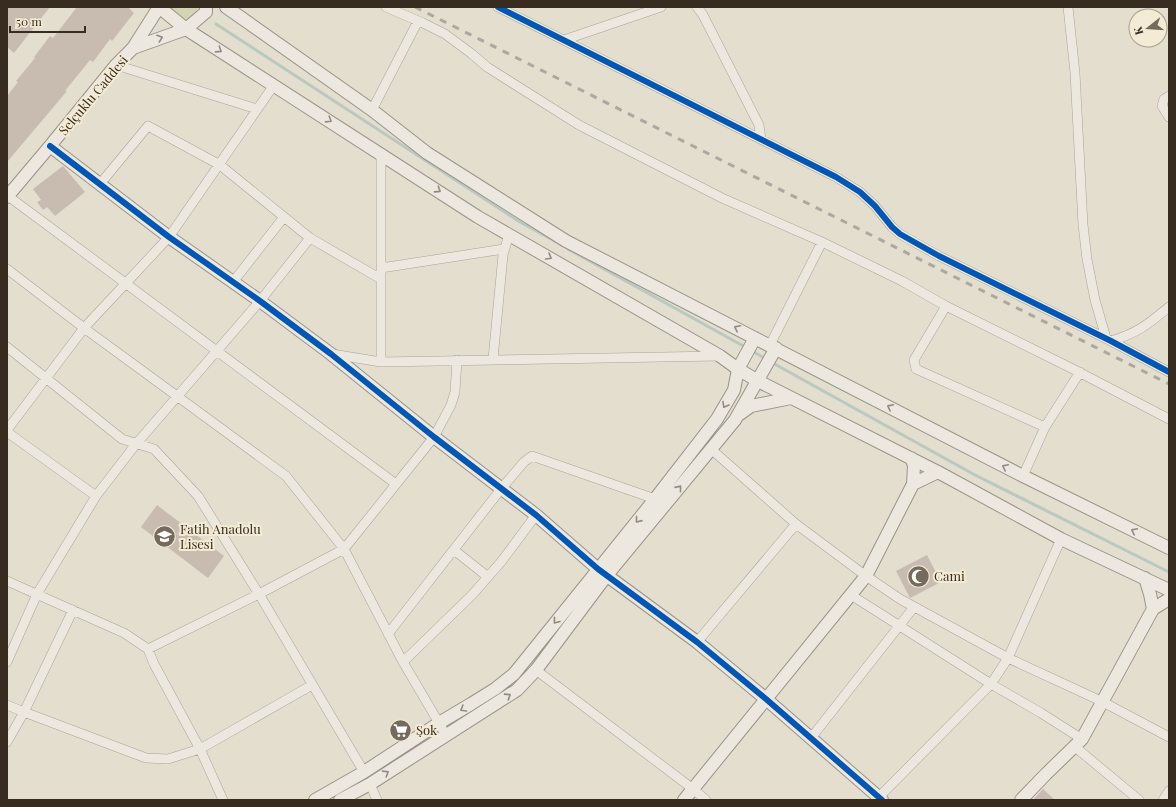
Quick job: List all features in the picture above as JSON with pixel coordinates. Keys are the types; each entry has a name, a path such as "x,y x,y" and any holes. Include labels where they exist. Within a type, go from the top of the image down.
{"street":[{"path":"159,7 186,29 381,153 478,217 720,356 740,365 791,398 938,472 1061,539 1169,590"},
{"name":"Selçuklu Caddesi","path":"7,196 116,65 133,48 159,7"},
{"path":"186,29 206,12 206,7"},
{"path":"226,7 372,110 427,153 566,241 754,341 1169,548"},
{"path":"386,7 445,34 487,67 579,125 722,198 822,242 902,281 946,306 1080,372 1169,419"},
{"path":"498,7 836,176 860,192 900,234 940,256 1108,339 1169,372"},
{"path":"564,40 661,7"},
{"path":"697,7 703,15 759,125 761,139"},
{"path":"1068,7 1075,73 1083,226 1087,259 1095,300 1108,339"},
{"path":"372,110 418,21"},
{"name":"Selçuklu Caddesi","path":"133,48 186,29"},
{"path":"116,65 257,109"},
{"path":"96,496 7,431 84,328 169,236 274,85"},
{"path":"1169,96 1164,99 1162,106 1169,117"},
{"path":"100,184 148,126 220,164 310,238 381,279"},
{"path":"50,146 169,236 331,354 434,437 536,515 603,572 697,642 766,699 879,799 991,684 1008,658 1061,539"},
{"path":"381,153 381,362"},
{"path":"7,196 396,484"},
{"path":"233,282 284,217"},
{"path":"493,359 503,255 509,234"},
{"path":"7,662 37,594 96,496 136,444 260,301 310,238"},
{"path":"314,800 364,772 439,722 495,689 514,674 711,449 738,414 760,377 822,242"},
{"path":"381,268 504,249"},
{"path":"7,269 84,328 286,476 344,549 403,662 446,736"},
{"path":"946,306 914,360 916,369 1045,427"},
{"path":"1108,339 1127,336 1140,330 1169,307"},
{"path":"340,800 370,784 516,690 536,670 655,499 717,419 734,390 740,365 754,341"},
{"path":"7,347 122,439 154,450 198,496 364,772"},
{"path":"331,354 381,362 720,356"},
{"path":"148,649 344,549 434,437 451,406 455,392 457,360"},
{"path":"1023,476 1045,427 1080,372"},
{"path":"738,414 751,406 791,398"},
{"path":"711,449 796,524 866,576 914,607 1008,658 1101,701 1169,737"},
{"path":"388,634 501,489 524,462 532,456 655,499"},
{"path":"684,800 866,576 913,484 914,465 911,458"},
{"path":"913,484 938,472"},
{"path":"403,662 472,595 501,562 536,515"},
{"path":"697,642 796,524"},
{"path":"454,550 488,577"},
{"path":"1145,578 1153,609"},
{"path":"7,581 124,633 148,649 154,664 200,749 223,800"},
{"path":"851,595 991,684 1041,713 1078,743 1139,800"},
{"path":"1021,800 1078,743 1153,609 1169,599"},
{"path":"811,738 914,607"},
{"path":"7,742 24,712 73,610"},
{"path":"536,670 706,800"},
{"path":"7,705 146,758 168,759 200,749 312,685"},
{"path":"370,784 377,800"},
{"path":"1163,800 1169,791"}],"green space":[{"path":"171,7 198,7 193,16 185,21 172,12"}],"building":[{"path":"7,7 50,7 14,53 7,47"},
{"path":"77,7 128,7 134,13 112,41 110,39 93,62 90,60 65,91 67,91 7,162 7,96 18,82 16,81 35,58 34,57 50,36 53,38"},
{"path":"63,166 85,192 55,216 47,207 43,210 37,202 41,200 33,189"},
{"path":"157,505 224,556 208,578 141,527"},
{"name":"Cami","path":"927,555 941,582 910,598 896,571"},
{"path":"1043,789 1055,800 1033,800"}],"waterway":[{"path":"216,24 520,222 562,245"},
{"path":"568,249 747,348"},
{"path":"752,351 766,359"},
{"path":"771,362 975,475 1169,572"}],"railway":[{"path":"415,7 1169,384"}],"cycle path":[{"path":"498,7 836,177 860,192 875,206 892,227 900,234 939,256 1111,341 1169,372"},
{"path":"50,146 169,237 260,301 331,354 434,437 536,515 598,569 697,642 766,699 882,800"}],"place":[{"name":"Fatih Anadolu Lisesi","path":"165,536"},
{"name":"Cami","path":"919,576"},
{"name":"Şok","path":"401,730"}]}
